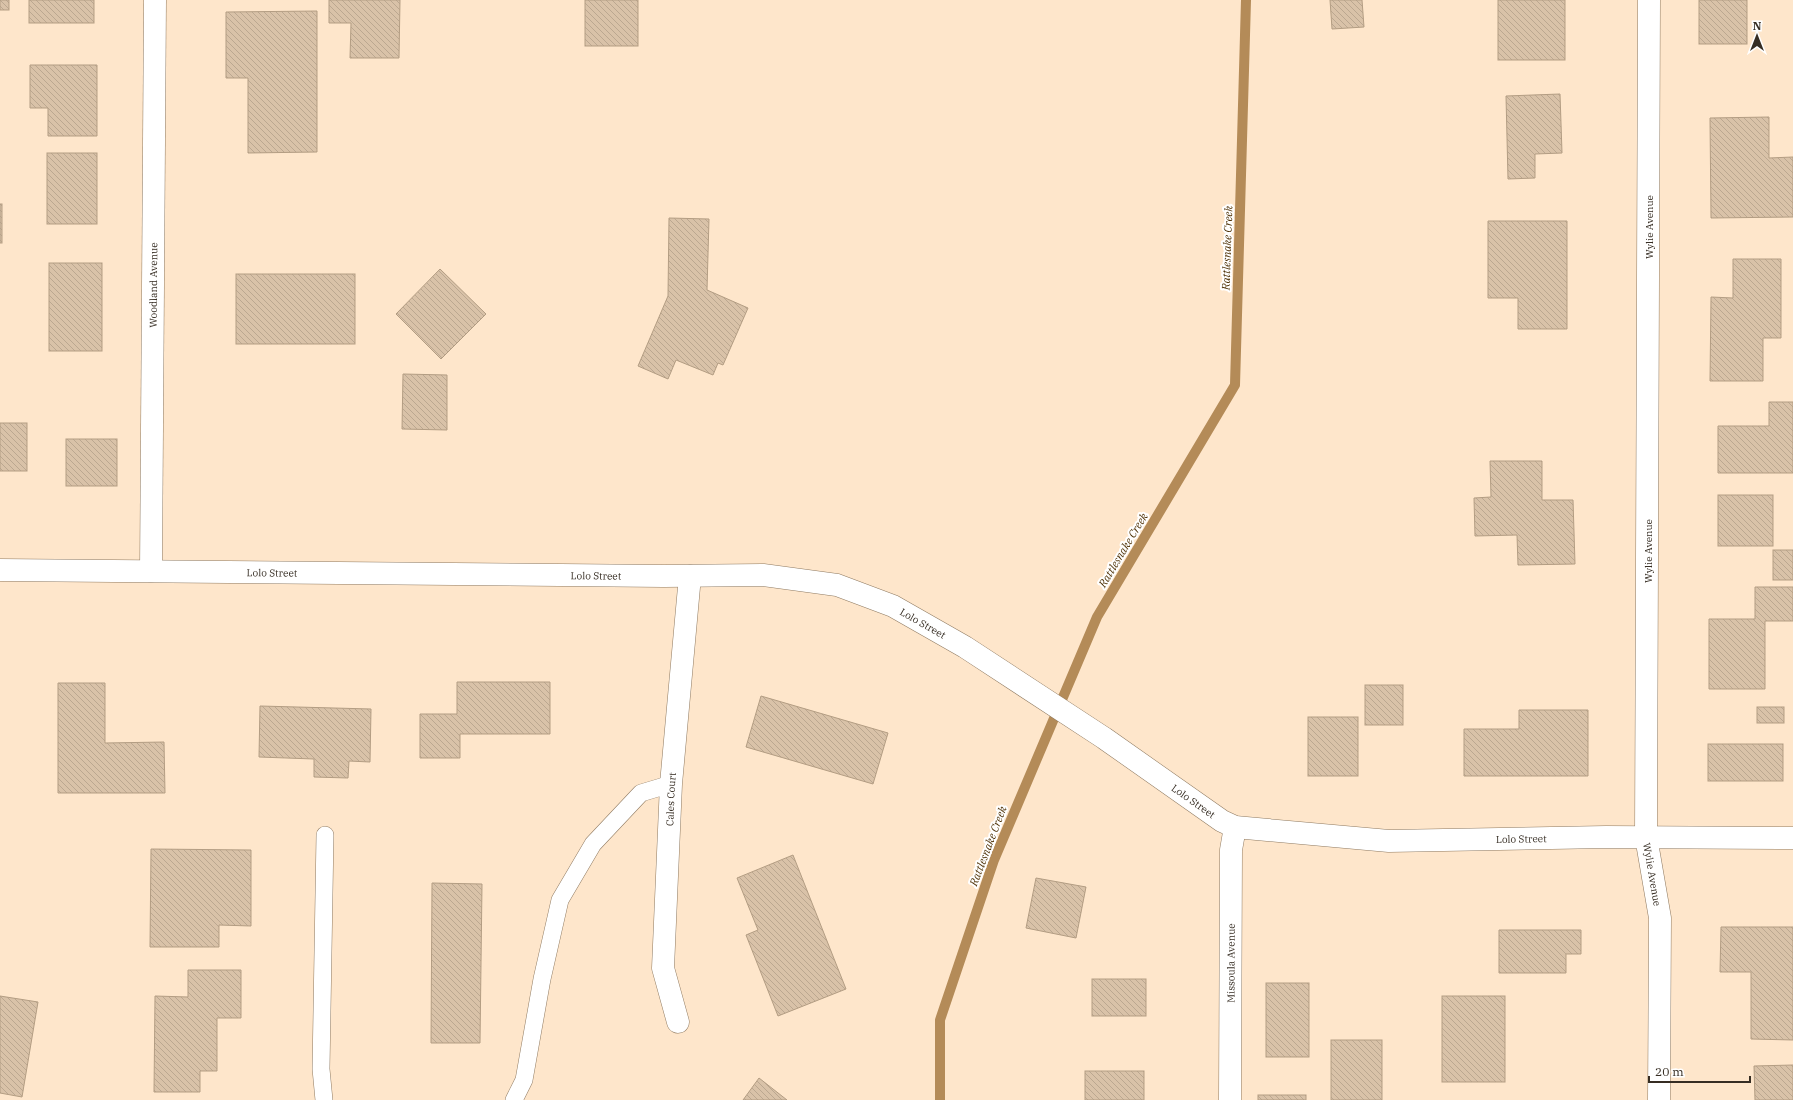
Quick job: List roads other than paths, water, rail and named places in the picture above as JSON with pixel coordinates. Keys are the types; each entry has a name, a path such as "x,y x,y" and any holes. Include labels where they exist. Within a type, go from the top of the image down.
{"street":[{"name":"Woodland Avenue","path":"151,571 155,0"},
{"name":"Wylie Avenue","path":"1649,0 1646,837 1660,918 1659,1100"},
{"name":"Lolo Street","path":"0,570 690,576 763,575 837,585 893,606 965,647 1104,738 1222,820 1235,827 1389,841 1646,837 1793,838"},
{"name":"Cales Court","path":"678,1022 663,968 671,784 690,576"},
{"name":"Missoula Avenue","path":"1230,1100 1231,850 1235,827"}],"lane":[{"path":"514,1100 524,1080 542,979 560,900 593,844 641,793 671,784"},
{"path":"324,1100 321,1069 325,835"}],"waterway":[{"name":"Rattlesnake Creek","path":"940,1100 940,1020 994,860 1097,617 1235,385 1246,0"}]}
